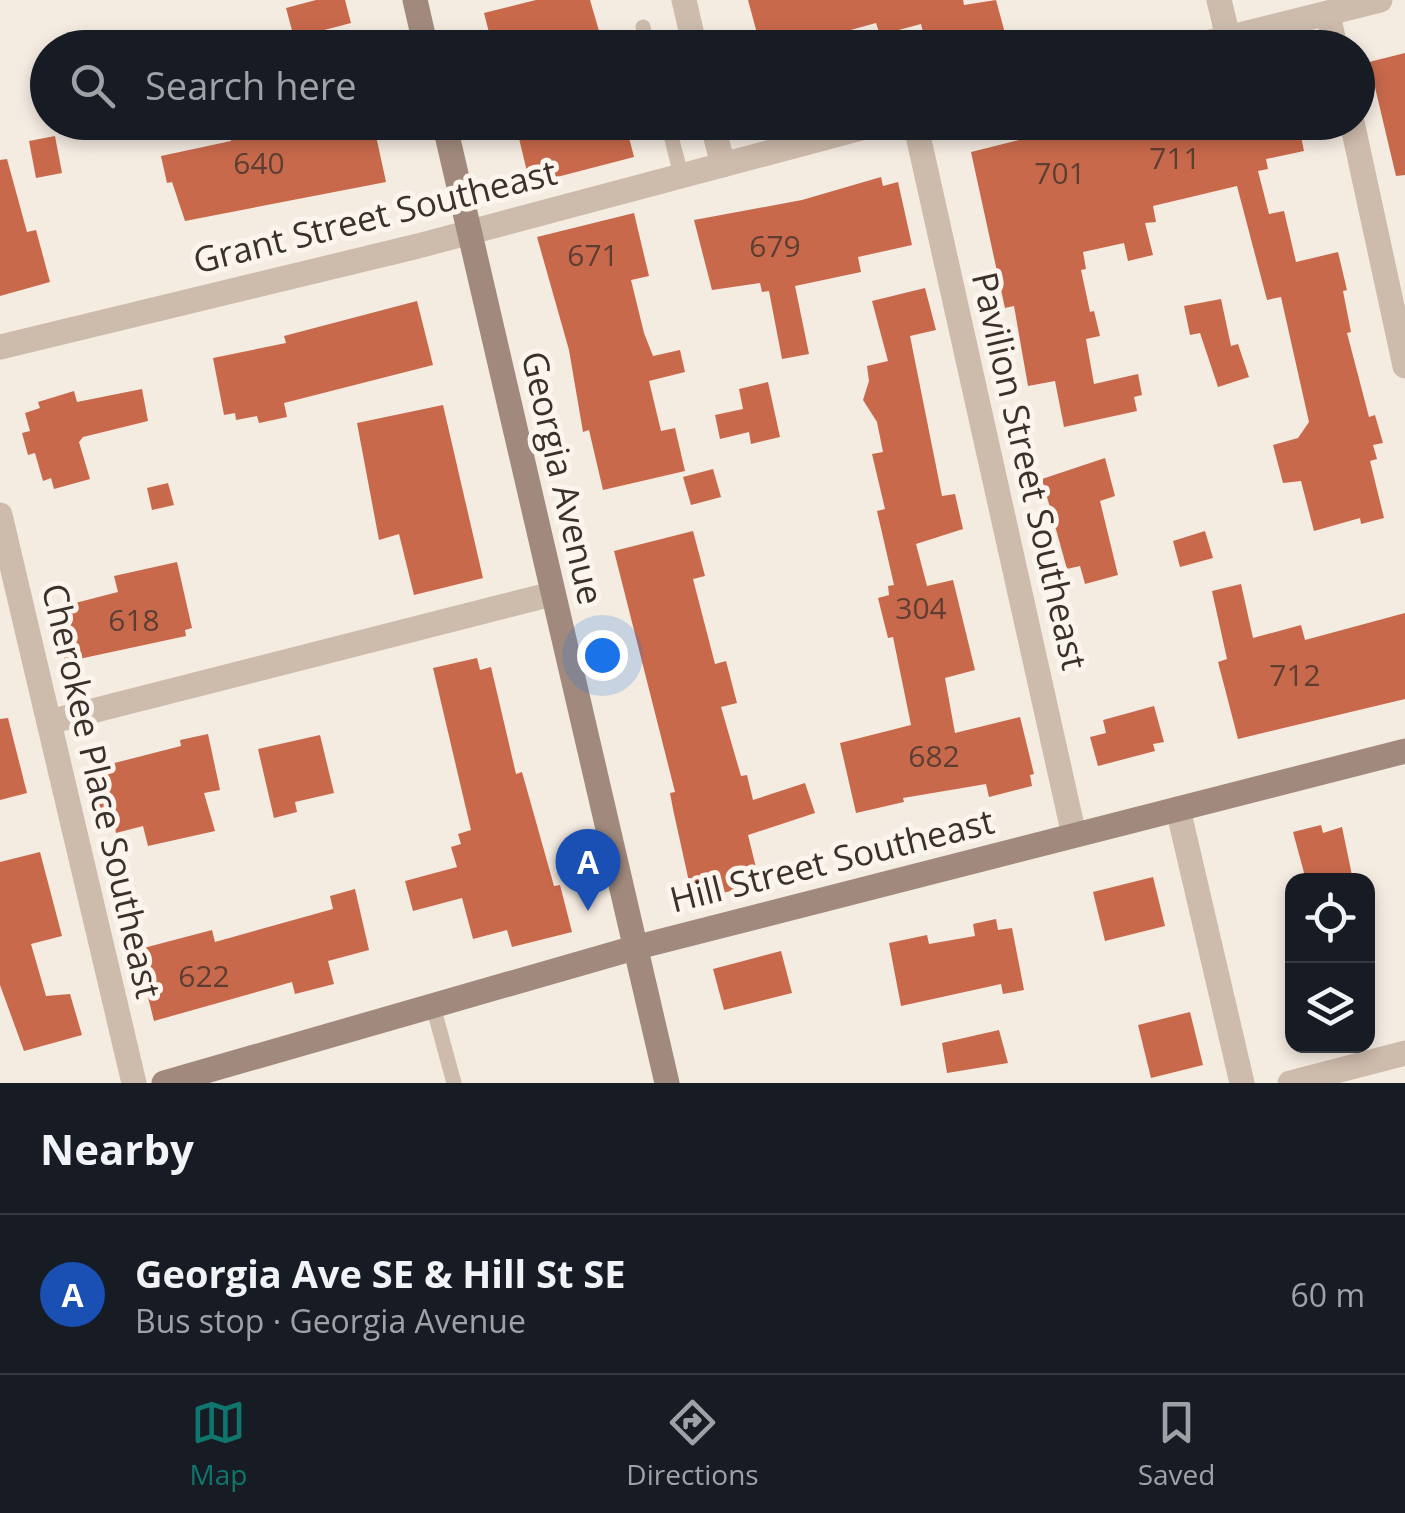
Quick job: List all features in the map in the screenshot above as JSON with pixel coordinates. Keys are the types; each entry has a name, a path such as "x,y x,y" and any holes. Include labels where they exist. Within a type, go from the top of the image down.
{"street":[{"path":"415,0 422,30"},
{"path":"684,0 690,30"},
{"path":"1219,0 1226,30"},
{"path":"1259,30 1380,0"},
{"path":"1328,12 1332,30"},
{"name":"Georgia Avenue","path":"448,140 667,1083"},
{"path":"717,140 723,165"},
{"name":"Grant Street Southeast","path":"0,347 418,246 470,229 817,140"},
{"name":"Pavilion Street Southeast","path":"919,140 1074,836"},
{"path":"1356,140 1405,366"},
{"name":"Cherokee Place Southeast","path":"0,515 134,1083"},
{"path":"49,722 552,594"},
{"name":"Hill Street Southeast","path":"164,1083 204,1078 634,948 1405,752"},
{"path":"1178,809 1242,1083"},
{"path":"1290,1083 1405,1052"}],"lane":[{"path":"672,140 681,175"},
{"path":"433,1006 454,1083"}],"building":[{"path":"316,0 345,0 351,23 324,30 292,30 286,8"},
{"path":"536,0 590,0 599,30 488,30 484,13"},
{"path":"748,0 963,0 964,5 996,0 1004,30 922,30 921,24 878,30 876,23 851,30 756,30"},
{"path":"1405,53 1405,175 1396,176 1375,87 1375,60"},
{"path":"56,140 62,173 36,178 29,141"},
{"path":"377,140 386,182 185,221 172,182 167,183 161,156 231,141"},
{"path":"519,140 630,140 634,157 530,184"},
{"path":"1019,140 1302,140 1304,151 1266,159 1268,169 1258,171 1269,214 1284,211 1296,262 1338,252 1347,290 1343,291 1351,332 1347,333 1369,417 1375,415 1383,443 1373,445 1377,459 1370,461 1384,518 1361,524 1360,518 1314,531 1301,481 1283,483 1273,445 1298,438 1309,422 1281,297 1267,300 1237,186 1153,206 1156,222 1145,223 1153,255 1128,261 1124,243 1083,252 1086,269 1081,270 1100,336 1086,339 1094,384 1138,374 1142,395 1134,397 1137,411 1064,427 1055,381 1028,386 1014,306 1005,308 971,152"},
{"path":"7,159 27,232 36,230 50,282 0,296 0,160"},
{"path":"881,177 883,186 898,182 912,245 858,257 861,272 795,286 809,354 782,359 769,291 762,292 760,283 712,290 694,220 802,200"},
{"path":"634,213 649,276 631,280 644,333 653,356 680,350 685,372 649,381 661,431 675,428 685,471 603,490 589,430 583,432 569,350 537,237"},
{"path":"925,288 936,330 910,336 942,496 955,494 963,529 916,544 927,586 953,580 975,670 945,678 955,733 1020,717 1034,774 1030,775 1032,786 989,797 986,784 903,798 904,802 856,813 840,743 911,725 893,637 888,638 878,598 889,595 888,586 894,585 877,511 885,509 872,454 883,452 877,422 863,400 869,381 867,366 888,361 872,301"},
{"path":"1221,299 1231,346 1238,344 1249,377 1218,387 1200,333 1190,335 1184,306"},
{"path":"417,301 433,365 284,403 287,417 259,423 257,416 236,420 235,413 224,415 213,358 286,343 284,336"},
{"path":"768,382 780,437 751,444 749,432 720,439 715,415 743,409 739,389"},
{"path":"142,389 148,421 83,437 79,442 90,479 54,489 51,478 43,481 35,453 28,455 22,433 30,431 25,413 40,408 38,402 74,391 77,402"},
{"path":"443,405 483,578 414,595 399,534 379,540 357,423"},
{"path":"1105,458 1115,496 1100,501 1118,575 1085,584 1080,566 1067,569 1042,479"},
{"path":"713,469 721,497 691,505 683,477"},
{"path":"168,483 174,505 152,510 147,488"},
{"path":"693,531 705,576 693,579 715,664 726,661 737,703 721,707 741,776 747,775 753,800 805,783 815,813 748,835 760,884 693,900 670,793 675,792 614,551"},
{"path":"1205,531 1213,558 1180,567 1173,541"},
{"path":"177,562 192,628 185,630 186,636 65,662 52,609 118,592 114,576"},
{"path":"1241,584 1253,638 1301,625 1305,640 1405,613 1405,699 1238,739 1218,662 1227,659 1212,591"},
{"path":"477,658 480,670 491,667 516,774 522,772 554,886 560,885 572,932 512,947 507,930 473,939 462,898 413,911 405,881 457,867 451,847 461,844 458,834 471,830 433,668"},
{"path":"1154,706 1164,742 1153,744 1155,751 1098,766 1090,737 1106,733 1103,720"},
{"path":"8,718 27,793 0,800 0,719"},
{"path":"208,734 220,790 204,793 215,831 148,846 143,826 116,833 114,822 100,825 87,770 181,746 180,740"},
{"path":"320,735 334,793 295,802 297,812 274,818 258,749"},
{"path":"1321,825 1323,833 1342,827 1352,873 1304,873 1293,832"},
{"path":"40,852 62,936 31,944 46,996 70,994 82,1035 24,1051 0,985 0,862"},
{"path":"1153,877 1165,926 1105,941 1093,892"},
{"path":"355,889 369,950 328,961 334,984 295,994 292,982 154,1021 136,950 212,930 215,942 333,909 330,896"},
{"path":"996,919 998,930 1012,928 1024,990 1003,994 1001,984 901,1006 889,943 927,935 929,944 975,936 973,924"},
{"path":"781,951 792,993 724,1010 713,969"},
{"path":"1190,1012 1203,1065 1151,1078 1138,1025"},
{"path":"999,1030 1008,1063 947,1073 942,1043"}],"place":[{"name":"Georgia Ave SE & Hill St SE","path":"588,911"}]}
